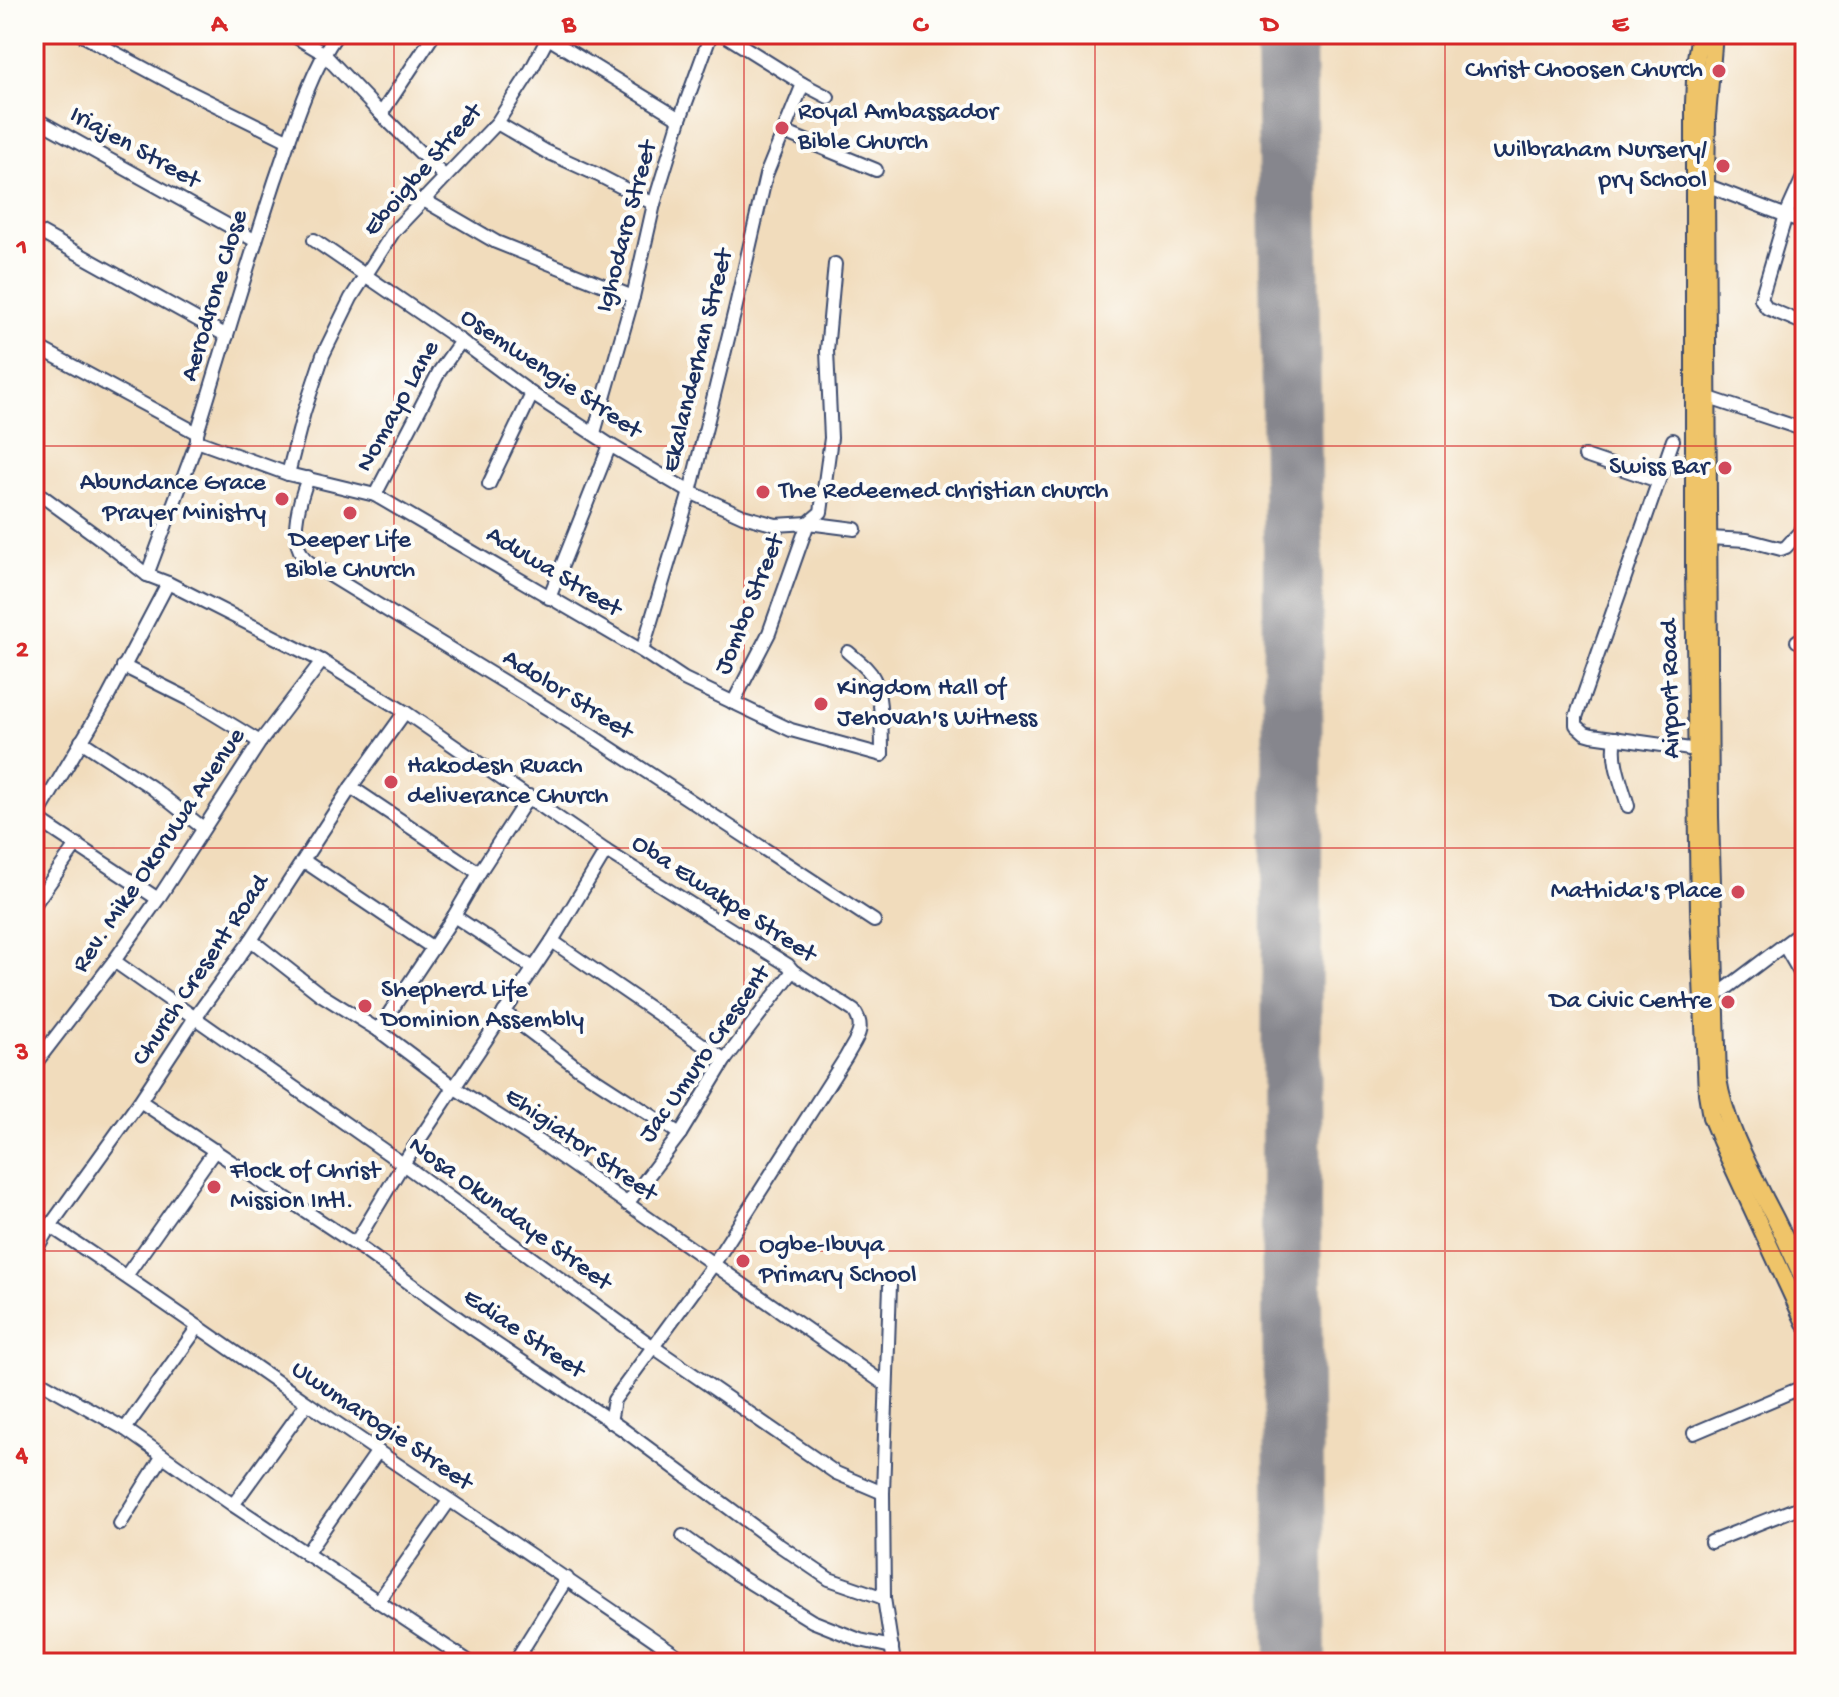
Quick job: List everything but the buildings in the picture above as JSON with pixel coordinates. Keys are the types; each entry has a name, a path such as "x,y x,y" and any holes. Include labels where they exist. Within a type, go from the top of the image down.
{"main road":[{"name":"Airport Road","path":"1700,34 1694,103 1697,750 1704,817 1718,1079 1727,1118 1738,1145 1805,1283"},
{"name":"Airport Road","path":"1714,34 1707,117 1709,538 1704,817 1699,912 1705,1074 1711,1117 1805,1323"}],"street":[{"path":"80,34 289,141"},
{"path":"291,34 323,53 445,177"},
{"name":"Aerodrone Close","path":"147,575 197,437 289,141 323,53 337,34"},
{"path":"381,114 434,34"},
{"name":"Ighodaro Street","path":"594,433 633,297 654,204 711,34"},
{"path":"723,34 828,97"},
{"path":"549,36 680,119"},
{"name":"Eboigbe Street","path":"288,474 323,355 351,298 394,231 497,123 549,36"},
{"name":"Ekalanderhan Street","path":"642,651 690,492 766,175 803,84"},
{"name":"Iriajen Street","path":"34,118 256,241"},
{"path":"497,123 545,151 654,204"},
{"path":"784,132 876,170"},
{"path":"1805,173 1786,215 1761,299 1767,308 1805,324"},
{"path":"1706,185 1805,223"},
{"path":"422,199 496,242 633,297"},
{"path":"34,229 227,336"},
{"name":"Osemwengie Street","path":"314,240 532,394 690,492 743,516 776,525 808,523 855,529"},
{"name":"Jombo Street","path":"733,703 769,633 808,523 821,512 831,438 827,351 835,264"},
{"name":"Nomayo Lane","path":"375,495 439,372 461,341"},
{"name":"Aduwa Street","path":"34,345 197,437 288,474 375,495 642,651 684,679 733,703 791,730 882,755 875,681 848,652"},
{"path":"489,484 532,394"},
{"path":"1709,398 1805,430"},
{"path":"1673,440 1576,717 1576,725 1585,733 1697,750"},
{"path":"549,598 610,445"},
{"path":"1585,456 1658,481"},
{"name":"Adolor Street","path":"308,478 299,504 296,537 303,556 313,565 589,734 874,921"},
{"name":"Oba Ewakpe Street","path":"34,490 147,575 322,661 405,712 606,851 788,965 854,1011 860,1018 861,1027 846,1057 713,1265"},
{"path":"1709,538 1747,540 1781,549 1805,526"},
{"path":"158,899 35,818 108,697 168,583"},
{"name":"Rev. Mike Okoruwa Avenue","path":"34,1065 114,961 260,742 322,661"},
{"path":"123,666 191,700 260,742"},
{"name":"Church Cresent Road","path":"34,1253 405,712"},
{"path":"1616,738 1615,761 1628,806"},
{"path":"81,741 151,787 203,828"},
{"path":"351,787 479,873"},
{"path":"378,1030 529,796"},
{"path":"34,905 77,844"},
{"path":"355,1244 403,1164 552,941 606,851"},
{"path":"304,861 433,948"},
{"path":"454,916 533,968"},
{"path":"1715,997 1805,929"},
{"name":"Ehigiator Street","path":"251,940 320,994 378,1030 455,1088 538,1141 886,1385"},
{"path":"552,941 725,1060"},
{"path":"1784,945 1805,981"},
{"name":"Nosa Okundaye Street","path":"114,961 403,1164 652,1346 836,1473 883,1493"},
{"name":"Jac Umuro Crescent","path":"627,1204 680,1134 725,1060 793,971"},
{"path":"504,1012 578,1068 680,1134"},
{"name":"Ediae Street","path":"140,1101 355,1244 829,1579 884,1598"},
{"path":"126,1276 215,1150"},
{"name":"Uwumarogie Street","path":"50,1226 688,1663"},
{"path":"610,1422 614,1400 713,1265"},
{"path":"890,1285 883,1493 884,1598 894,1663"},
{"path":"125,1429 198,1327"},
{"path":"34,1378 125,1429 162,1457 471,1663"},
{"path":"1694,1433 1805,1386"},
{"path":"233,1505 307,1403"},
{"path":"306,1554 378,1451"},
{"path":"120,1524 162,1457"},
{"path":"378,1602 449,1501"},
{"path":"1711,1542 1805,1505"},
{"path":"683,1536 736,1574 812,1621 860,1640 892,1647"},
{"path":"514,1663 567,1578"}],"runway":[{"path":"1286,34 1293,548 1291,1209 1296,1663"}],"place":[{"name":"Christ Choosen Church","path":"1719,71"},
{"name":"Royal Ambassador Bible Church","path":"782,128"},
{"name":"Wilbraham Nursery/ pry School","path":"1723,166"},
{"name":"Swiss Bar","path":"1725,468"},
{"name":"The Redeemed christian church","path":"763,492"},
{"name":"Abundance Grace Prayer Ministry","path":"282,499"},
{"name":"Deeper Life Bible Church","path":"350,513"},
{"name":"Kingdom Hall of Jehovah's Witness","path":"821,704"},
{"name":"Hakodesh Ruach deliverance Church","path":"391,782"},
{"name":"Mathida's Place","path":"1738,892"},
{"name":"Da Civic Centre","path":"1728,1002"},
{"name":"Shepherd Life Dominion Assembly","path":"365,1006"},
{"name":"Flock of Christ Mission Intl.","path":"214,1187"},
{"name":"Ogbe-Ibuya Primary School","path":"743,1261"}]}
